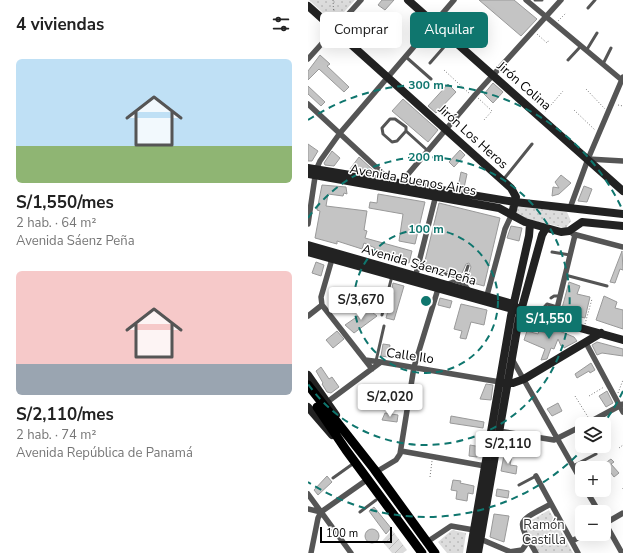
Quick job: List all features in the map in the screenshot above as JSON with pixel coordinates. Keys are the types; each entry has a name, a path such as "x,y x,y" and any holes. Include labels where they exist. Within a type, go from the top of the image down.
{"main road":[{"name":"Jirón Colina","path":"408,0 422,12"},
{"name":"Jirón Los Heros","path":"308,6 320,17"},
{"name":"Jirón Los Heros","path":"355,48 503,181 514,193 515,202"},
{"name":"Jirón Colina","path":"462,48 623,191"},
{"name":"Avenida Buenos Aires","path":"312,172 436,193 570,208 622,220"},
{"name":"Avenida Buenos Aires","path":"436,193 458,201 503,209 530,224 561,232 573,230 582,222 622,220"},
{"path":"512,214 515,202"},
{"path":"570,208 576,216 573,230"},
{"path":"470,553 476,536 499,431 513,307 528,241 530,224"},
{"path":"478,553 476,536 485,466 504,383 512,359 521,312 542,234 546,228"},
{"name":"Avenida Sáenz Peña","path":"308,245 414,279 513,307 521,312 623,340"},
{"name":"Avenida Sáenz Peña","path":"308,252 392,276 414,279"},
{"name":"Avenida Sáenz Peña","path":"442,287 471,292 486,299"},
{"path":"504,383 524,379 601,334"},
{"path":"308,375 325,404 435,553"},
{"path":"308,385 325,404"},
{"path":"308,394 346,450 393,513 418,552"},
{"path":"309,412 346,450"},
{"path":"393,513 402,507"}],"street":[{"path":"351,12 361,0"},
{"path":"444,12 454,0"},
{"path":"526,0 602,65 623,80 588,159 570,208"},
{"path":"308,104 340,132 395,186 561,0"},
{"path":"308,59 320,46"},
{"path":"308,224 312,172 340,132 412,48"},
{"path":"588,159 623,161"},
{"path":"414,279 436,193"},
{"path":"486,299 505,229 512,214"},
{"path":"554,321 570,255 573,230 623,247"},
{"path":"332,259 321,297 322,305 372,369"},
{"path":"376,472 396,460 401,451 414,367 442,287"},
{"path":"308,316 322,305"},
{"path":"586,343 608,385 621,405 623,412"},
{"path":"512,359 575,470"},
{"path":"365,360 379,362"},
{"name":"Calle Ilo","path":"325,404 372,369 379,362 504,383"},
{"path":"599,417 621,405"},
{"path":"499,431 550,440 558,439 575,430"},
{"path":"401,451 485,466"},
{"path":"536,476 578,553"},
{"path":"311,553 318,518 321,512 368,479"},
{"path":"308,494 351,553"},
{"path":"536,553 522,528 522,522 525,518 551,504"},
{"path":"308,509 321,512"},
{"path":"611,519 623,513"},
{"path":"428,542 451,526 511,552 522,550 529,540"},
{"path":"611,535 622,553"}],"lane":[{"path":"535,0 542,0"},
{"path":"588,8 595,0"},
{"path":"586,51 597,33"},
{"path":"568,60 581,46"},
{"path":"430,63 443,48"},
{"path":"602,65 611,48"},
{"path":"405,56 431,79"},
{"path":"406,131 397,142 392,142 382,134 382,128 390,119 395,119 406,127 406,131 428,150"},
{"path":"503,181 532,144"},
{"path":"552,252 570,255"},
{"path":"418,266 460,278 465,275 468,266"},
{"path":"565,275 608,286"},
{"path":"382,315 392,276"},
{"path":"551,298 554,296 560,296"},
{"path":"535,316 547,304 554,306 557,312"},
{"path":"379,362 384,326"},
{"path":"524,452 527,436"},
{"path":"573,467 596,454"},
{"path":"333,478 355,462"},
{"path":"519,485 536,476"},
{"path":"360,512 376,500"}],"path":[{"path":"333,0 334,12"},
{"path":"555,24 566,13"},
{"path":"533,30 547,43 549,40"},
{"path":"444,70 492,110 484,120"},
{"path":"586,89 608,113"},
{"path":"540,117 562,91"},
{"path":"612,104 623,106"},
{"path":"574,110 586,123 599,133"},
{"path":"584,329 592,299"},
{"path":"614,395 619,392 623,380"},
{"path":"589,396 608,385"},
{"path":"574,396 585,417"},
{"path":"619,448 623,445"},
{"path":"430,477 433,456"}],"green space":[{"path":"309,0 355,0 344,12 322,12"},
{"path":"519,205 567,212 571,221 566,228 518,217 516,211"},
{"name":"Ramón Castilla","path":"549,510 573,553 539,553 523,525"},
{"path":"392,530 407,550 403,553 392,553 382,541"},
{"path":"452,530 466,533 463,553 447,553 438,542"}],"building":[{"path":"382,0 394,0 385,10 378,5"},
{"path":"479,0 514,0 537,19 521,36"},
{"path":"320,55 330,64 327,66 349,87 344,92 319,69 308,80 308,71"},
{"path":"493,83 503,92 493,103 484,94"},
{"path":"448,84 456,92 436,113 428,106"},
{"path":"308,86 325,102 321,106 308,94"},
{"path":"403,99 438,130 428,142 392,111"},
{"path":"308,144 318,151 312,161 308,161"},
{"path":"460,150 465,155 454,167 449,162"},
{"path":"332,151 340,158 334,166 325,165 324,163"},
{"path":"359,157 373,170 372,172 350,169"},
{"path":"461,172 467,174 464,188 458,187"},
{"path":"561,175 571,183 559,194 552,196 553,187 559,188 555,182"},
{"path":"322,185 346,187 347,194 344,193 343,196 328,194 326,206 367,211 364,230 367,231 365,238 412,251 409,263 374,253 375,248 364,243 362,249 337,241 337,244 315,238 320,211 317,210"},
{"path":"584,186 592,189 587,202 578,201"},
{"path":"378,194 425,202 415,244 399,241 403,214 369,208 370,202 377,203"},
{"path":"439,203 500,218 484,286 462,280 468,276 471,267 469,263 466,264 460,275 424,265"},
{"path":"511,226 522,228 519,241 507,238"},
{"path":"622,251 623,270 620,269 615,283 610,282"},
{"path":"316,262 324,265 321,276 312,273"},
{"path":"569,282 580,286 577,294 590,297 585,318 561,312"},
{"path":"393,283 404,286 394,320 386,318 393,293 391,293"},
{"path":"604,296 617,302 615,308 623,310 623,329 596,320"},
{"path":"440,298 452,301 450,308 438,305"},
{"path":"461,304 487,310 484,325 471,322 466,339 460,338 462,331 454,329"},
{"path":"368,309 377,316 354,333 345,325"},
{"path":"552,328 574,337 577,341 564,348 563,345 561,346 558,339 554,349 551,348 547,359 541,360 545,349 524,340 527,331 538,334 539,331 550,334"},
{"path":"337,331 344,339 333,348 326,340"},
{"path":"597,342 623,349 623,356 602,353 597,355 592,345"},
{"path":"383,344 390,345 388,357 381,356"},
{"path":"591,363 595,370 590,373 589,371 577,378 575,374"},
{"path":"321,367 329,379 332,377 339,387 331,393 327,392 316,371"},
{"path":"486,384 493,385 491,400 480,399"},
{"path":"386,386 402,389 400,402 384,400"},
{"path":"607,391 613,403 606,407 599,396"},
{"path":"558,403 562,411 552,416 547,409"},
{"path":"385,413 398,415 397,422 382,420"},
{"path":"451,416 484,422 483,428 450,423"},
{"path":"470,445 481,447 480,455 477,457 469,456"},
{"path":"504,455 512,456 510,465 517,466 516,474 501,471"},
{"path":"611,459 614,462 611,464 611,461 608,461"},
{"path":"611,464 619,473 614,477 611,473"},
{"path":"327,476 332,482 318,495 314,490"},
{"path":"453,480 461,481 460,483 474,486 473,494 468,493 467,501 456,499 457,491 451,490"},
{"path":"497,489 509,491 508,498 496,496"},
{"path":"374,507 391,528 386,534 369,511"},
{"path":"494,514 509,516 504,542 490,537"},
{"path":"372,529 377,531 379,536 377,541 372,543 367,541 365,536 367,531"}]}
